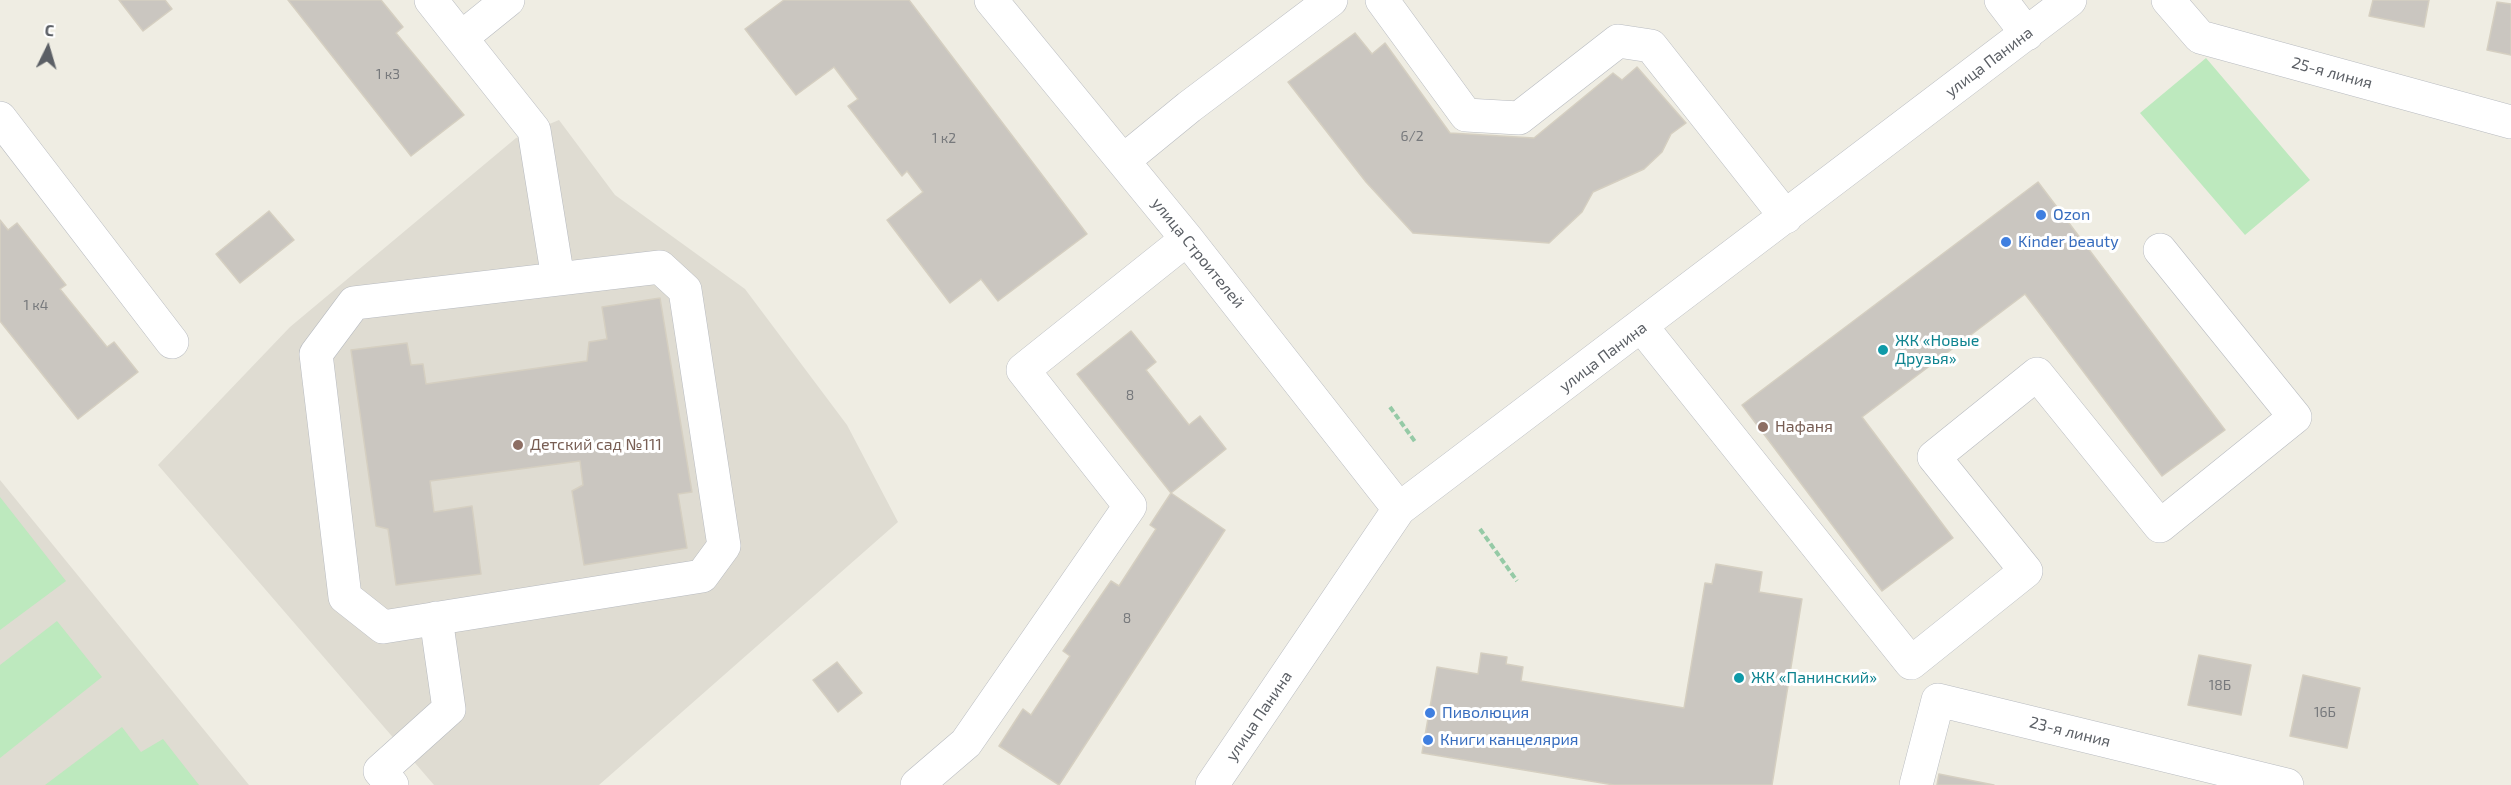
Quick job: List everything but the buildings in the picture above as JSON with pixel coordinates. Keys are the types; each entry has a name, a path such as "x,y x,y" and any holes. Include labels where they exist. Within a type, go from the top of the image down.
{"street":[{"path":"431,0 534,130 558,279"},
{"path":"461,38 508,0"},
{"name":"улица Строителей","path":"992,0 1187,239 1399,509"},
{"path":"1124,161 1189,107 1331,0"},
{"path":"1382,0 1467,115 1519,118 1618,41 1652,46 1786,217"},
{"path":"2001,0 2027,34"},
{"name":"улица Панина","path":"1224,780 1399,509 1642,327 2070,0"},
{"name":"25-я линия","path":"2168,0 2200,37 2511,122"},
{"path":"0,118 172,342"},
{"path":"917,785 966,743 1130,506 1023,370 1187,239"},
{"path":"1642,327 1911,663 2026,571 1934,457 2037,374 2160,526 2295,417 2160,250"},
{"path":"660,267 685,290 724,546 702,576 383,627 345,597 316,354 354,303 558,279 660,267"},
{"path":"392,785 380,771 449,709 436,618"},
{"name":"23-я линия","path":"1916,785 1938,700 2287,785"}],"path":[{"path":"1390,407 1416,444"},
{"path":"1480,529 1517,581"}],"shaded area":[{"name":"Детский сад №111","path":"559,120 615,195 745,289 847,425 898,522 599,785 434,785 158,465 290,327 516,138"},
{"path":"0,480 249,785 0,785"}],"green space":[{"path":"2206,58 2310,180 2245,235 2140,113"},
{"path":"0,497 66,581 0,630"},
{"path":"57,621 102,677 0,758 0,665"},
{"path":"122,727 141,752 163,739 199,785 45,785"}],"place":[{"name":"Ozon","path":"2041,215"},
{"name":"Kinder beauty","path":"2006,242"},
{"name":"ЖК «Новые Друзья»","path":"1883,350"},
{"name":"Нафаня","path":"1763,427"},
{"name":"Детский сад №111","path":"518,445"},
{"name":"ЖК «Панинский»","path":"1739,678"},
{"name":"Пиволюция","path":"1430,713"},
{"name":"Книги канцелярия","path":"1428,740"}]}
